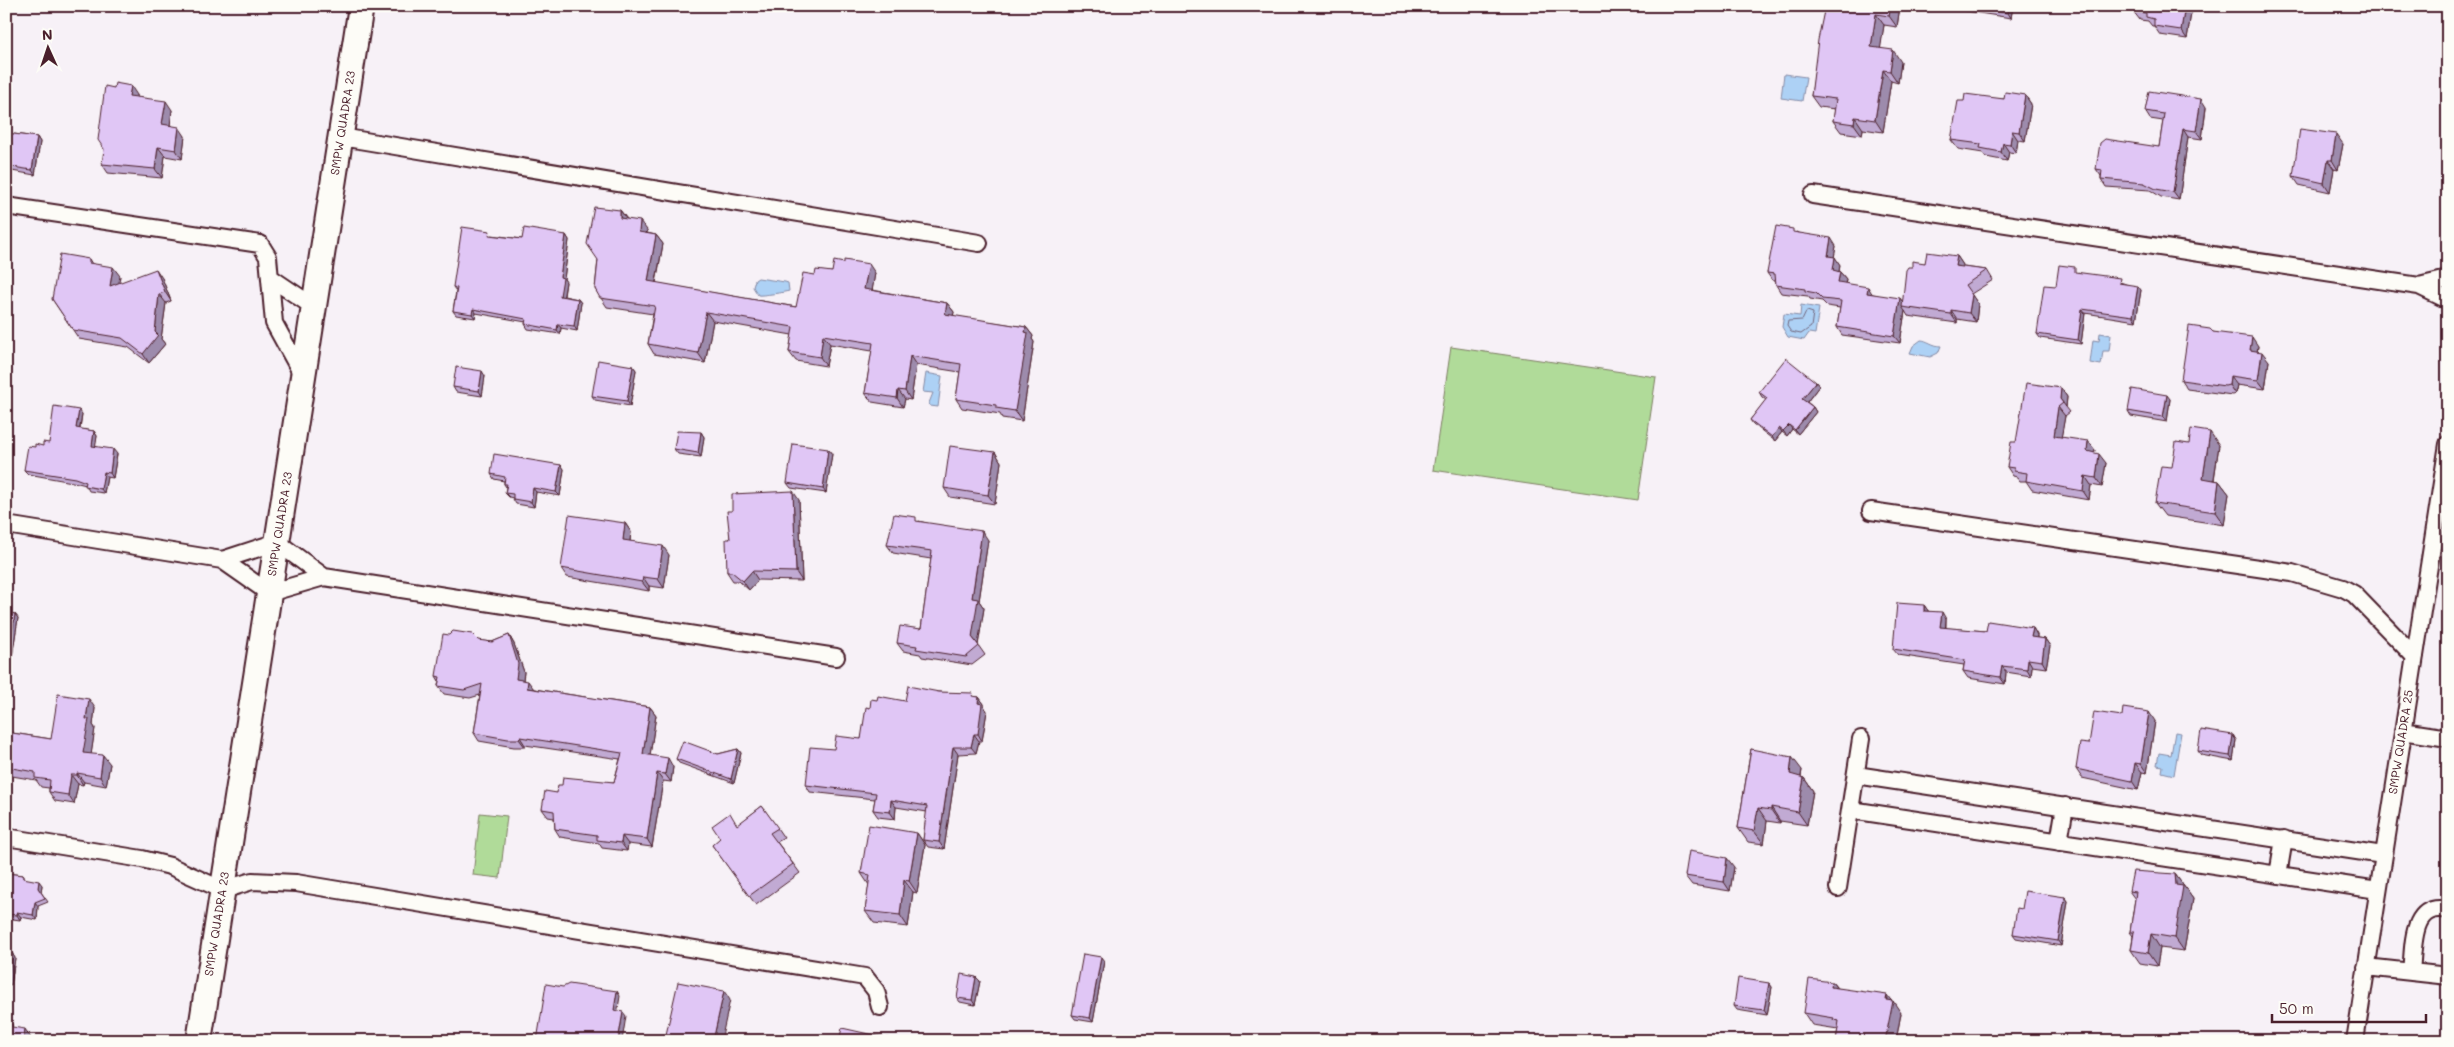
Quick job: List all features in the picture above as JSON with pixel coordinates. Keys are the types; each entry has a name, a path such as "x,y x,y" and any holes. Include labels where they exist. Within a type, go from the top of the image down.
{"street":[{"name":"SMPW QUADRA 23","path":"199,1041 361,6"},
{"path":"341,137 979,244"},
{"path":"1813,195 2419,286 2448,300"},
{"path":"6,206 260,244 268,257 271,278 271,312 274,323 303,376"},
{"path":"271,278 314,307"},
{"path":"2419,286 2448,280"},
{"name":"SMPW QUADRA 25","path":"2354,1041 2415,657 2442,518 2448,444"},
{"path":"1871,512 2292,573 2343,588 2354,594 2415,657"},
{"path":"6,525 222,560 269,593 324,576 836,657"},
{"path":"222,560 277,542 324,576"},
{"path":"2403,731 2448,738"},
{"path":"1838,888 1861,739"},
{"path":"1856,774 2383,855"},
{"path":"2060,842 2066,806"},
{"path":"1851,810 2378,890"},
{"path":"6,837 170,866 223,890 252,881 296,883 865,977 876,991 880,1007"},
{"path":"2278,875 2284,840"},
{"path":"2411,972 2417,922 2431,910 2439,908 2448,910"},
{"path":"2366,967 2448,976"}],"green space":[{"path":"1451,347 1656,377 1638,500 1433,470"},
{"path":"480,813 507,816 500,878 473,875"}],"water":[{"path":"1784,74 1806,77 1802,101 1781,98"},
{"path":"758,278 788,283 789,291 758,295 753,287 755,280"},
{"path":"1801,305 1819,308 1815,334 1809,333 1804,340 1788,337 1782,327 1784,314 1800,316"},
{"path":"2100,333 2111,335 2109,351 2103,351 2101,365 2090,363 2093,340 2099,341"},
{"path":"1921,340 1941,346 1938,353 1930,357 1910,353 1913,346"},
{"path":"926,373 942,376 938,407 930,406 929,403 933,393 923,392"},
{"path":"2175,732 2181,733 2174,775 2162,772 2163,766 2157,765 2159,753 2171,755"}],"building":[{"path":"1825,6 1891,6 1889,16 1876,14 1871,47 1893,50 1890,71 1883,70 1875,120 1855,117 1854,124 1833,121 1836,99 1811,96 1818,40"},
{"path":"1963,6 2009,6 2008,13"},
{"path":"2134,6 2185,6 2181,30 2154,26 2154,19 2146,17 2146,13 2133,11"},
{"path":"115,83 131,86 129,96 166,101 162,124 179,127 176,150 158,147 155,169 102,164 104,149 98,140 105,86 114,88"},
{"path":"2149,91 2201,99 2196,131 2183,129 2173,192 2156,189 2144,183 2101,179 2102,170 2096,169 2100,143 2105,139 2159,147 2164,114 2145,111"},
{"path":"2005,92 2025,95 2019,132 2012,131 2010,144 2003,143 2001,152 1980,148 1981,144 1951,140 1958,101 1964,101 1965,94 2004,99"},
{"path":"2300,129 2336,134 2332,160 2328,160 2324,183 2293,176"},
{"path":"6,133 37,137 32,170 6,166"},
{"path":"594,207 620,210 620,218 640,221 639,232 656,235 648,281 796,307 803,273 815,275 816,270 832,272 834,261 844,263 844,260 869,264 864,289 947,303 945,314 1026,327 1025,332 1028,333 1015,411 996,408 996,405 956,399 961,364 910,356 905,391 898,390 897,398 865,393 873,343 823,335 820,357 789,352 793,327 706,312 698,353 648,344 655,306 600,298 595,289 598,260 587,244"},
{"path":"1776,226 1793,229 1793,232 1831,238 1828,256 1835,257 1833,270 1840,272 1838,282 1868,287 1867,293 1900,298 1894,336 1837,327 1841,301 1822,299 1816,293 1805,291 1805,289 1776,285 1775,274 1767,273"},
{"path":"462,227 490,231 489,235 522,239 524,228 566,235 560,277 563,278 560,296 578,299 574,326 558,324 557,330 525,324 526,319 473,309 472,314 453,311 457,288 453,287"},
{"path":"1927,252 1957,256 1955,266 1987,270 1965,285 1972,295 1969,313 1951,310 1951,314 1902,307 1906,270 1908,267 1912,267 1912,261 1925,263"},
{"path":"60,254 89,259 89,263 113,267 110,286 156,269 165,292 159,294 155,332 158,335 143,354 122,338 73,330 52,299"},
{"path":"2059,265 2075,267 2075,272 2120,278 2119,283 2138,286 2133,316 2082,309 2078,340 2037,334 2044,285 2056,286"},
{"path":"2189,326 2210,329 2213,332 2252,337 2250,350 2262,352 2258,380 2230,376 2229,385 2225,386 2181,380"},
{"path":"1786,358 1816,382 1802,399 1813,407 1795,430 1789,425 1783,431 1779,428 1772,437 1750,420 1767,398 1759,392"},
{"path":"598,360 633,366 627,401 592,396"},
{"path":"456,367 482,371 479,391 453,387"},
{"path":"2026,383 2061,388 2060,399 2063,403 2058,407 2054,436 2088,441 2087,451 2099,454 2096,478 2085,476 2083,491 2026,481 2027,473 2014,471 2014,468 2007,467 2011,442 2016,442"},
{"path":"2132,389 2167,395 2163,417 2128,411"},
{"path":"54,406 79,410 76,428 94,431 92,446 113,449 110,473 104,472 101,489 85,486 86,482 75,478 24,470 28,446 35,447 35,444 43,446 43,442 49,443"},
{"path":"2191,429 2210,432 2203,478 2219,481 2215,512 2155,503 2161,466 2172,467 2176,442 2189,444"},
{"path":"677,431 701,432 698,453 674,449"},
{"path":"793,444 828,449 823,489 787,483"},
{"path":"950,446 995,452 988,495 944,488"},
{"path":"494,454 561,465 556,492 533,488 531,502 513,499 513,494 505,493 507,484 504,484 505,477 491,474"},
{"path":"793,491 796,572 752,571 743,581 732,572 727,572 726,539 730,539 727,511 732,511 732,494"},
{"path":"894,514 916,517 916,521 982,531 972,598 978,599 972,637 979,646 966,657 916,649 917,646 897,643 900,626 921,629 932,551 887,545"},
{"path":"569,515 625,523 623,540 663,546 658,579 643,577 642,582 561,568"},
{"path":"1897,603 1924,605 1924,611 1942,612 1940,627 1986,631 1988,621 2033,628 2031,637 2045,639 2042,661 2028,659 2027,669 2002,666 2000,677 1963,671 1965,660 1893,649"},
{"path":"6,612 15,614 9,652 6,652"},
{"path":"453,631 472,634 478,640 492,642 509,635 518,664 516,679 528,681 527,688 650,707 643,754 668,758 665,774 657,773 647,839 622,836 621,843 597,840 597,835 555,829 554,811 542,809 545,791 557,793 558,785 562,785 563,777 614,782 622,753 520,737 519,739 508,739 474,733 482,684 464,690 438,686 440,677 436,676 443,634 449,635"},
{"path":"908,686 939,692 973,693 972,696 979,697 978,703 982,704 978,734 974,734 971,747 953,747 939,842 923,840 927,806 891,800 890,812 873,810 876,793 806,785 810,747 834,749 836,736 861,739 866,707 870,708 871,699 877,700 878,696 905,701"},
{"path":"58,694 89,699 86,719 89,719 83,753 103,755 100,777 77,773 77,775 71,775 68,795 49,792 50,780 35,778 35,772 6,767 6,732 51,739"},
{"path":"2123,708 2149,712 2141,764 2135,763 2132,781 2076,769 2080,743 2089,744 2094,712 2122,716"},
{"path":"2201,730 2233,735 2230,756 2198,751"},
{"path":"683,741 718,754 738,749 731,779 676,759"},
{"path":"1751,749 1792,757 1790,774 1804,778 1798,812 1771,807 1771,810 1758,808 1754,831 1738,828"},
{"path":"762,806 778,828 770,833 793,864 749,896 712,845 720,838 712,826 730,813 737,825"},
{"path":"869,825 917,833 909,881 904,880 900,915 865,911 870,875 861,873"},
{"path":"1689,851 1727,858 1724,882 1685,876"},
{"path":"2133,871 2175,874 2176,885 2183,886 2175,938 2151,934 2148,953 2131,950 2134,932 2130,932 2136,892 2129,891"},
{"path":"6,873 23,875 23,878 39,881 38,888 45,898 35,902 33,915 17,912 17,915 6,914"},
{"path":"2025,891 2065,897 2058,941 2013,934 2017,908 2022,909"},
{"path":"6,952 12,953 7,981 6,980"},
{"path":"1083,954 1101,957 1090,1018 1072,1015"},
{"path":"961,974 976,977 972,1000 957,998"},
{"path":"1738,978 1769,983 1764,1010 1734,1006"},
{"path":"1809,979 1832,982 1831,987 1887,995 1886,1000 1893,1001 1885,1041 1836,1041 1839,1021 1833,1020 1834,1018 1804,1013"},
{"path":"678,982 724,991 713,1041 663,1041"},
{"path":"546,984 563,987 569,984 617,991 614,1010 623,1012 618,1041 537,1041"},
{"path":"6,1023 12,1024 12,1027 25,1029 23,1041 6,1041"},
{"path":"842,1028 900,1041 839,1041"}]}
